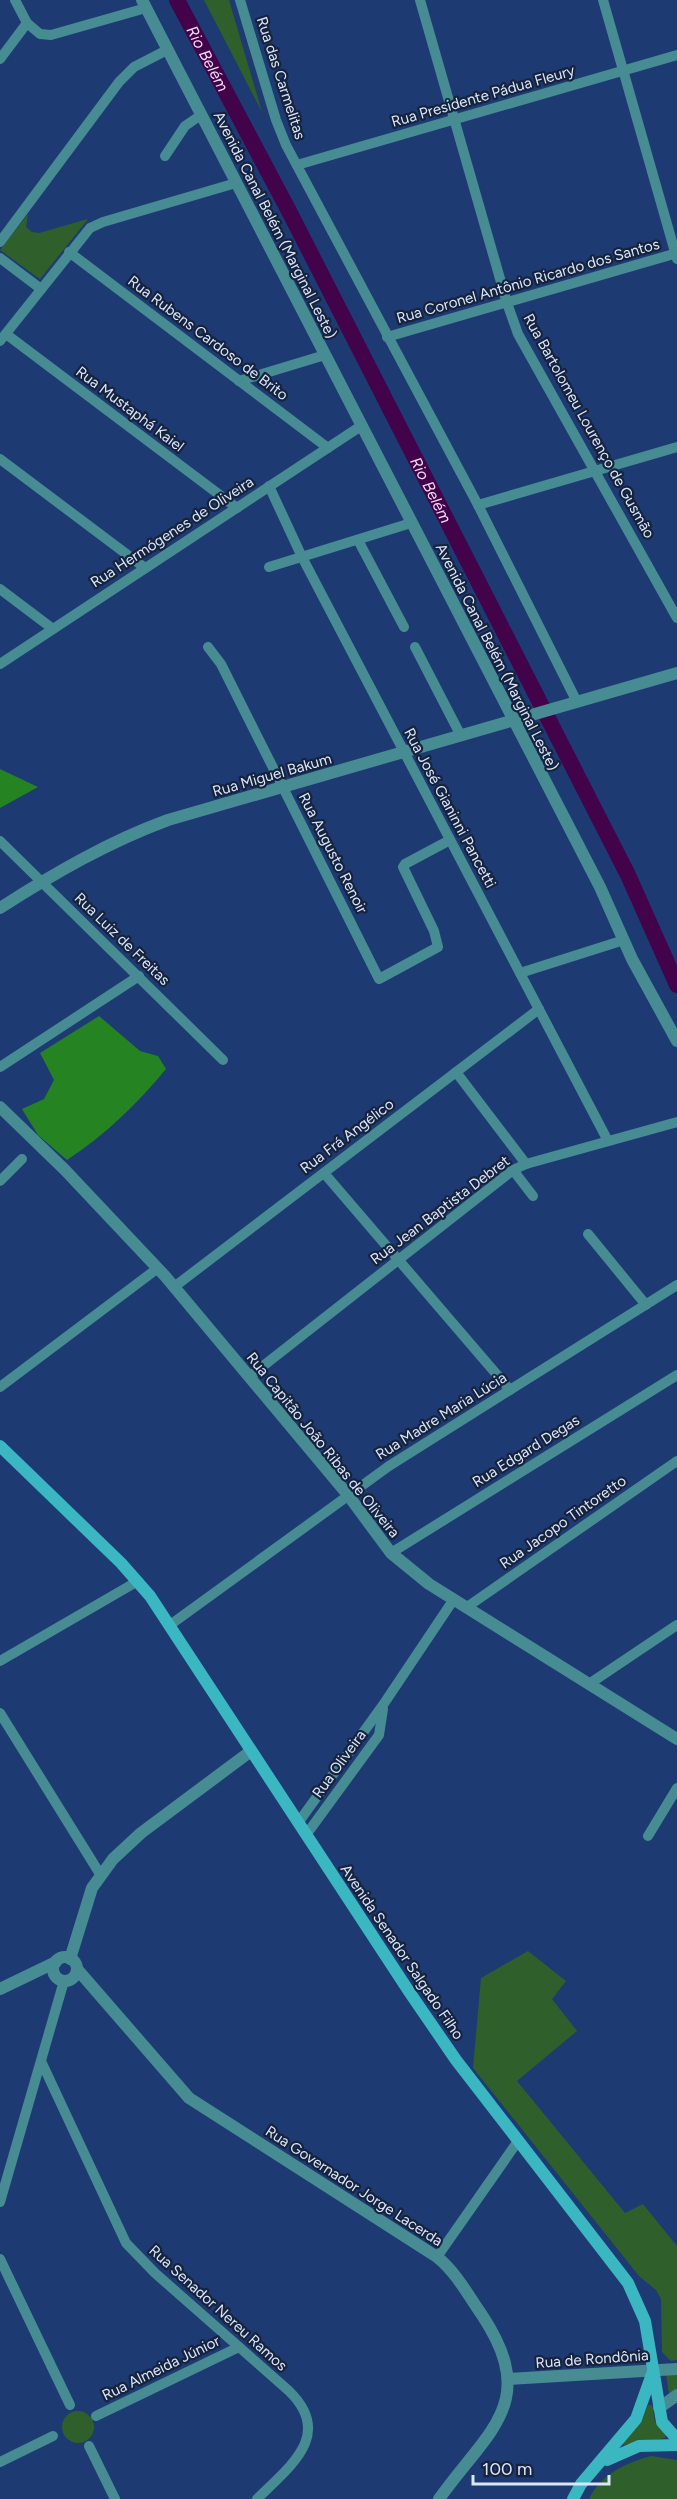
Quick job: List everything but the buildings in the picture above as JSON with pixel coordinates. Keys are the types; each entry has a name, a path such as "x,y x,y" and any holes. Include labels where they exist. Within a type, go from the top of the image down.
{"main road":[{"name":"Avenida Senador Salgado Filho","path":"0,1446 138,1581 170,1625 298,1823 456,2060 628,2283 645,2320 653,2370 636,2419 581,2484 573,2499"},
{"path":"653,2370 662,2422 677,2439"},
{"path":"601,2463 639,2446 677,2445"}],"street":[{"path":"15,0 27,23 40,34 51,35 144,4"},
{"name":"Rua das Carmelitas","path":"240,0 276,120 297,165 478,505 572,704"},
{"name":"Rua Bartolomeu Lourenço de Gusmão","path":"420,0 507,303 521,340 677,618"},
{"path":"603,0 676,255"},
{"name":"Avenida Canal Belém (Marginal Leste)","path":"144,4 411,524 518,719 624,940 677,1041"},
{"path":"0,59 27,23"},
{"path":"0,242 119,82 134,67 167,50"},
{"name":"Rua Presidente Pádua Fleury","path":"297,165 677,55"},
{"path":"165,156 185,126 201,115"},
{"path":"3,337 85,232 95,225 236,183"},
{"name":"Rua Rubens Cardoso de Brito","path":"69,252 328,448"},
{"name":"Rua Coronel Antônio Ricardo dos Santos","path":"387,337 676,255"},
{"path":"0,258 41,289"},
{"name":"Rua Mustaphá Kaiel","path":"3,337 237,508"},
{"path":"239,381 325,355"},
{"name":"Rua Hermógenes de Oliveira","path":"0,664 361,426"},
{"path":"478,505 677,447"},
{"path":"0,459 145,568"},
{"name":"Rua José Gianinni Pancetti","path":"269,486 302,557 608,1141"},
{"path":"269,567 411,524"},
{"path":"358,540 404,627"},
{"path":"0,589 53,629"},
{"name":"Rua Augusto Renoir","path":"208,647 221,664 379,979 438,947 434,931 403,867 450,840"},
{"path":"415,647 461,736"},
{"name":"Rua Miguel Bakum","path":"0,908 40,882 154,825 677,673"},
{"name":"Rua Luiz de Freitas","path":"0,841 223,1060"},
{"path":"520,973 624,940"},
{"path":"0,1067 139,976"},
{"name":"Rua Frá Angélico","path":"174,1287 539,1009"},
{"path":"456,1072 526,1164"},
{"name":"Rua Capitão João Ribas de Oliveira","path":"0,1107 65,1170 158,1268 348,1495 392,1553 420,1578 677,1739"},
{"name":"Rua Jean Baptista Debret","path":"249,1377 513,1170 526,1164 677,1122"},
{"path":"0,1181 22,1159"},
{"path":"513,1170 532,1196"},
{"path":"324,1173 510,1390"},
{"path":"588,1233 645,1305"},
{"path":"0,1387 158,1268"},
{"name":"Rua Madre Maria Lúcia","path":"170,1625 389,1466 677,1285"},
{"name":"Rua Edgard Degas","path":"392,1553 677,1375"},
{"name":"Rua Jacopo Tintoretto","path":"467,1607 677,1461"},
{"path":"0,1661 138,1581"},
{"name":"Rua Oliveira","path":"298,1823 383,1705 454,1599"},
{"path":"590,1684 677,1625"},
{"name":"Rua Oliveira","path":"306,1835 379,1735 383,1705"},
{"path":"0,1713 100,1874"},
{"path":"0,2202 64,1981 74,1976 73,1964 89,1898 100,1874 133,1840 251,1751"},
{"path":"648,1836 677,1788"},
{"path":"0,1989 61,1958 73,1964"},
{"path":"56,1962 53,1968 55,1975 64,1981"},
{"name":"Rua Governador Jorge Lacerda","path":"73,1964 189,2098 437,2257 455,2275 497,2339 505,2359 508,2379 507,2398 497,2424 439,2499"},
{"name":"Rua Senador Nereu Ramos","path":"41,2061 126,2243 155,2274 297,2398 308,2421 309,2430 302,2450 296,2460 257,2499"},
{"path":"437,2257 518,2141"},
{"path":"0,2259 70,2405"},
{"name":"Rua Almeida Júnior","path":"96,2415 239,2347"},
{"name":"Rua de Rondônia","path":"508,2379 677,2369"},
{"path":"659,2408 677,2395"},
{"path":"0,2462 53,2436"},
{"path":"89,2446 115,2499"}],"green space":[{"path":"204,0 229,0 262,112"},
{"path":"28,214 26,227 32,232 39,233 88,219 40,279 0,250"},
{"path":"0,769 38,787 0,808"},
{"path":"99,1016 140,1051 158,1056 166,1069 120,1118 67,1160 38,1135 22,1109 44,1099 54,1080 40,1053"},
{"path":"528,1951 566,1981 552,1999 577,2031 517,2081 625,2213 643,2204 677,2246 677,2360 671,2361 662,2352 661,2299 656,2290 639,2276 473,2068 481,1978"},
{"path":"677,2374 677,2388 669,2394 666,2375"},
{"path":"648,2405 652,2405 655,2422 666,2435 665,2438 623,2445 622,2443 643,2418"},
{"path":"78,2411 89,2416 94,2427 89,2438 78,2443 67,2438 62,2427 67,2416"},
{"path":"651,2456 677,2460 677,2499 589,2499 607,2476 632,2462"}],"waterway":[{"name":"Rio Belém","path":"177,0 290,213 628,875 677,985"}]}
